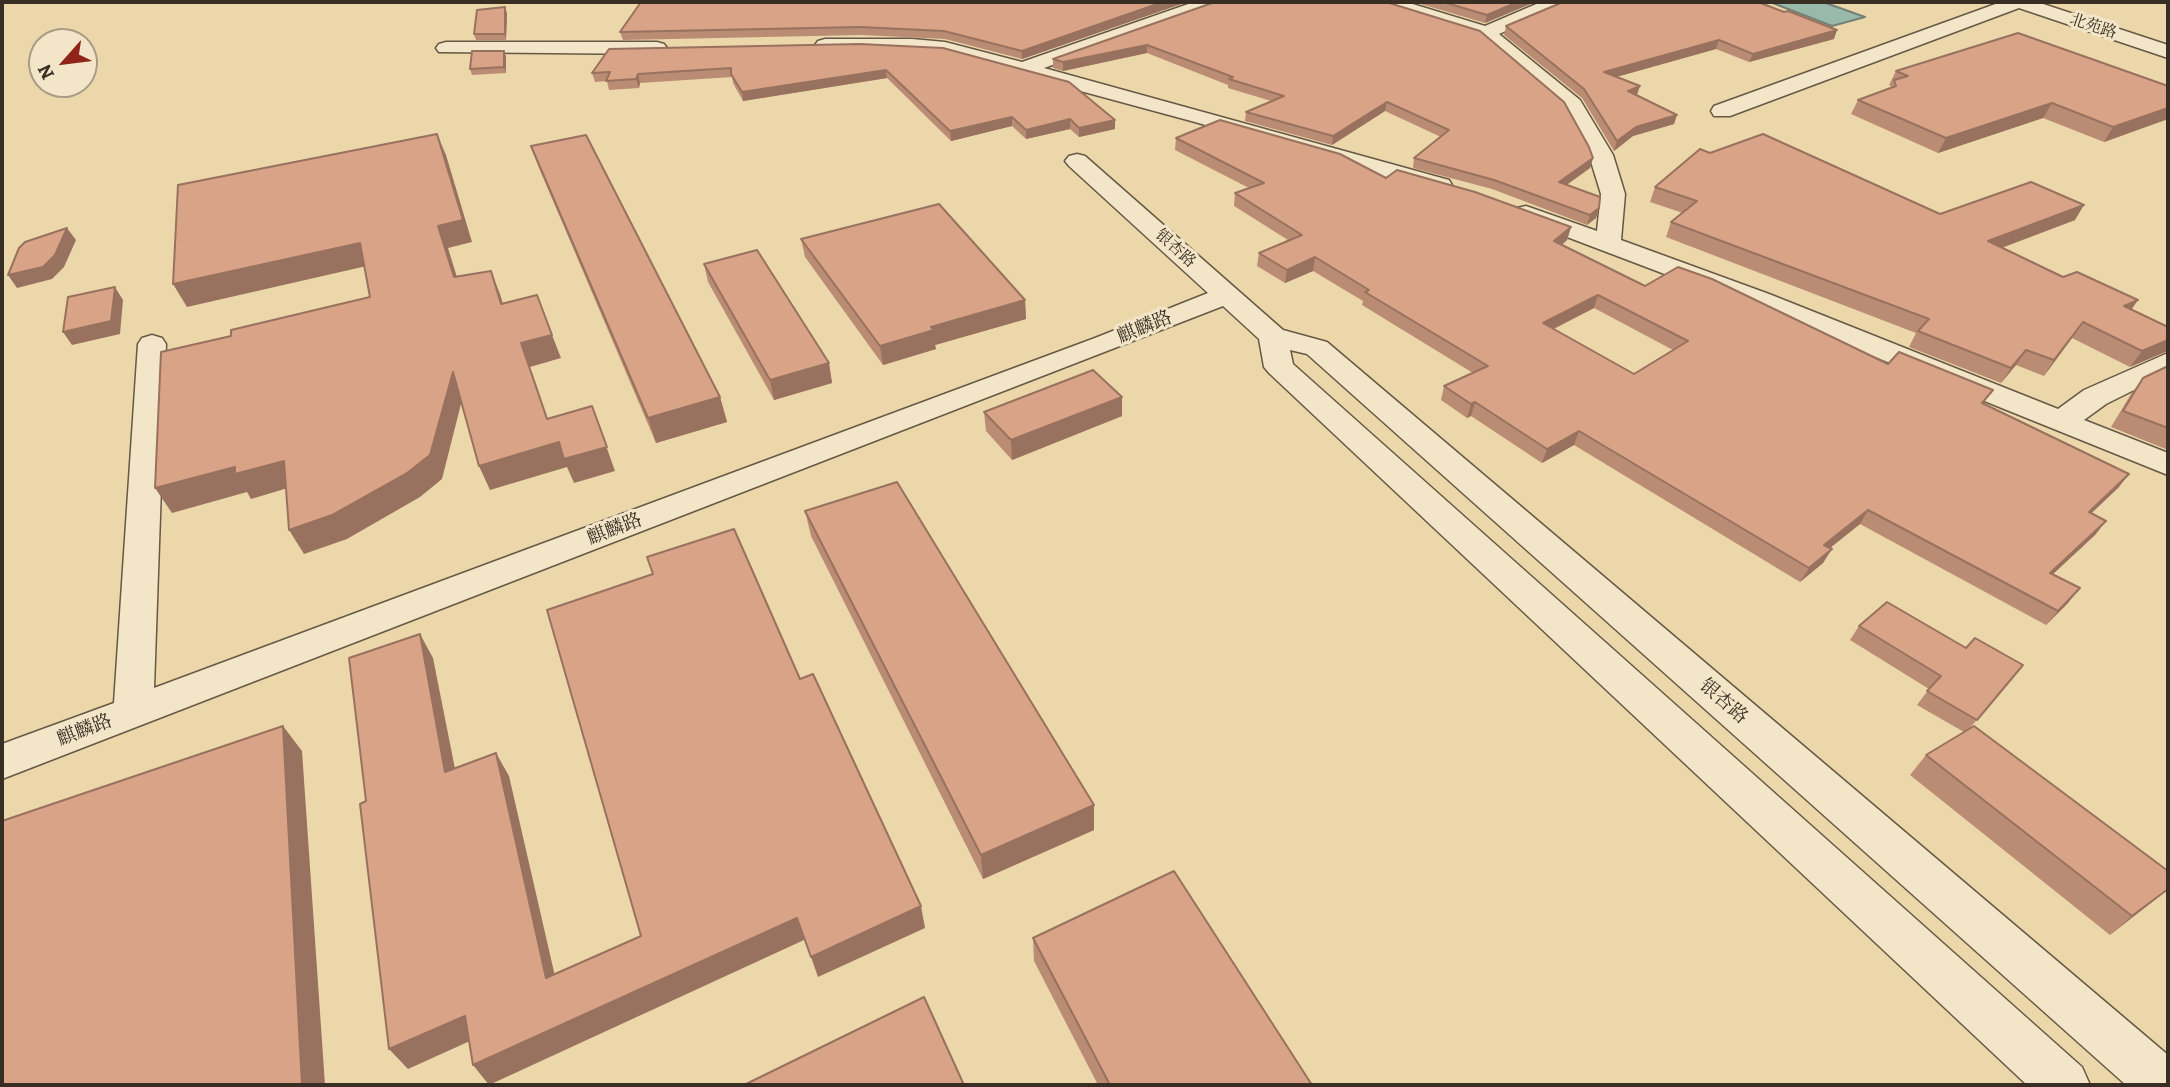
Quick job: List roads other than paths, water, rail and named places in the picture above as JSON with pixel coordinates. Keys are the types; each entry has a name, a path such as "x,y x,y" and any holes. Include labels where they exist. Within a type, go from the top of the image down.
{"street":[{"path":"1024,69 1211,2"},
{"path":"1388,2 1486,33 1572,105 1601,155 1613,194 1608,243"},
{"path":"1486,33 1556,2"},
{"path":"1722,111 2018,2"},
{"name":"北苑路","path":"2018,2 2168,52"},
{"path":"806,46 912,45 945,48 1203,117 1456,190"},
{"path":"446,47 681,48"},
{"name":"银杏路","path":"1077,162 1273,336 1317,348 2164,1085"},
{"path":"1507,206 1759,300 2168,465"},
{"name":"麒麟路","path":"2,762 1079,354 1227,295"},
{"path":"1273,336 1279,367 2064,1085"},
{"path":"133,713 152,344"},
{"path":"2061,422 2095,397 2168,362"}]}
